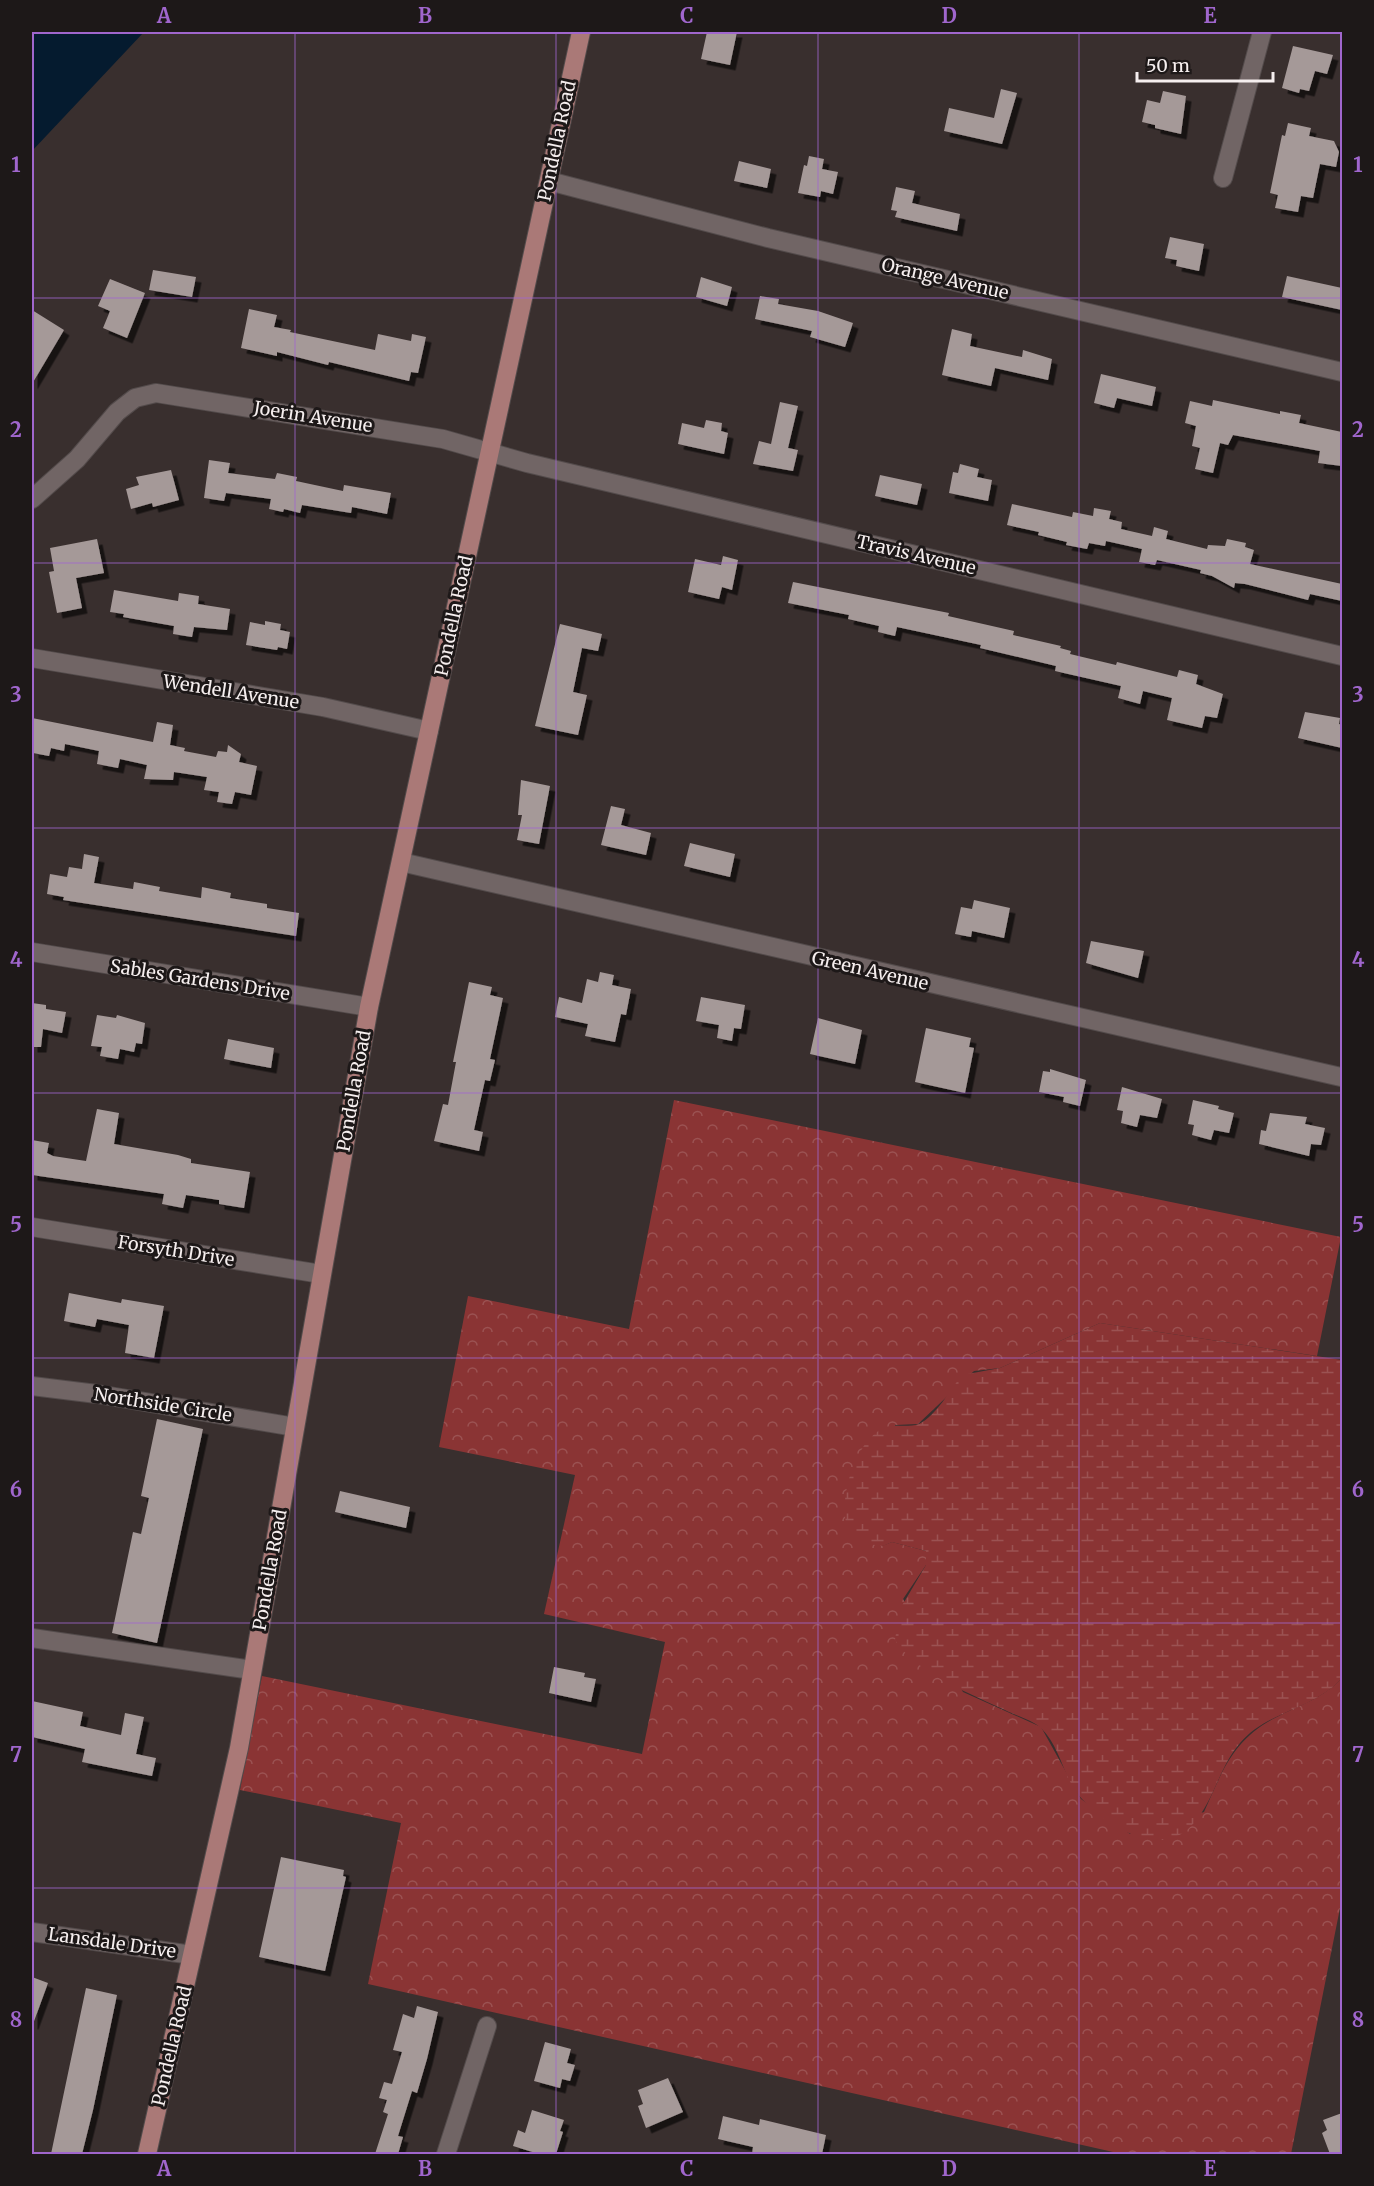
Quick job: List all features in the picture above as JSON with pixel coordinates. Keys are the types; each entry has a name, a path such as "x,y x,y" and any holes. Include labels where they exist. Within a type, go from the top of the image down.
{"main road":[{"name":"Pondella Road","path":"147,2154 239,1748 369,1007 581,32"}],"street":[{"path":"1223,178 1262,32"},
{"name":"Orange Avenue","path":"549,181 768,238 1342,372"},
{"name":"Joerin Avenue","path":"32,499 61,475 117,412 135,398 156,393 443,439 490,453"},
{"name":"Travis Avenue","path":"490,453 1342,656"},
{"name":"Wendell Avenue","path":"32,658 323,707 429,731"},
{"name":"Green Avenue","path":"400,862 1341,1077"},
{"name":"Sables Gardens Drive","path":"32,952 369,1007"},
{"name":"Forsyth Drive","path":"32,1227 321,1274"},
{"name":"Northside Circle","path":"32,1386 97,1394 295,1427"},
{"path":"32,1638 252,1670"},
{"name":"Lansdale Drive","path":"32,1932 192,1955"},
{"path":"446,2154 487,2026"}],"green space":[{"path":"674,1100 1341,1237 1317,1356 1100,1323 1000,1368 974,1371 918,1424 895,1425 882,1546 892,1542 926,1551 926,1565 903,1599 963,1692 1041,1727 1081,1799 1130,1834 1204,1812 1231,1758 1249,1736 1275,1718 1319,1696 1342,1678 1342,1898 1291,2154 1122,2154 368,1984 401,1823 240,1790 262,1676 642,1754 665,1642 544,1614 575,1475 439,1447 468,1296 629,1329"},
{"path":"1100,1323 1342,1360 1342,1678 1318,1697 1251,1732 1233,1752 1200,1816 1179,1835 1165,1840 1134,1835 1119,1828 1093,1809 1082,1799 1070,1782 1053,1744 1038,1725 947,1682 917,1663 905,1652 895,1640 900,1609 926,1565 926,1551 892,1542 883,1546 860,1543 849,1531 845,1517 847,1488 851,1473 856,1459 872,1436 886,1427 915,1425 925,1420 937,1409 962,1375 1000,1368"}],"water":[{"path":"32,32 144,32 32,151"}],"building":[{"path":"707,32 737,32 730,65 701,59"},
{"path":"1293,46 1333,55 1327,74 1315,71 1309,91 1300,89 1299,93 1282,88"},
{"path":"1001,89 1017,93 1002,144 944,131 949,108 994,118"},
{"path":"1163,91 1186,96 1181,134 1155,128 1155,125 1142,122 1147,100 1160,103"},
{"path":"1288,123 1311,128 1309,136 1334,141 1339,152 1336,167 1320,164 1313,198 1301,196 1298,212 1275,208 1278,195 1270,193 1282,135 1285,136"},
{"path":"809,156 824,159 822,169 838,172 833,194 821,191 820,197 798,193 804,165 807,166"},
{"path":"739,161 771,169 767,188 734,181"},
{"path":"896,187 915,191 912,203 960,214 957,231 895,217 897,211 891,210"},
{"path":"1170,237 1204,244 1199,271 1176,266 1177,260 1165,258"},
{"path":"153,270 196,277 192,297 149,290"},
{"path":"1287,276 1342,288 1342,310 1282,297"},
{"path":"701,277 732,287 727,306 696,297"},
{"path":"110,279 145,293 127,338 103,328 110,311 98,306"},
{"path":"760,296 779,299 778,304 818,311 853,323 845,347 810,337 812,331 755,319"},
{"path":"249,309 277,315 274,327 375,350 378,334 411,341 412,334 426,337 418,373 411,372 409,381 329,362 328,365 277,352 277,356 241,348"},
{"path":"32,310 64,330 32,384"},
{"path":"952,329 972,334 970,346 1022,357 1023,350 1052,359 1048,380 995,368 991,386 942,375"},
{"path":"1101,374 1156,387 1152,406 1117,398 1114,408 1094,403"},
{"path":"1213,400 1280,414 1280,411 1301,415 1299,423 1342,432 1342,466 1318,463 1320,451 1233,435 1228,445 1220,443 1213,473 1195,469 1200,448 1192,446 1196,426 1185,423 1190,401 1212,406"},
{"path":"780,402 798,406 788,448 798,450 793,471 753,464 759,441 771,444"},
{"path":"706,420 722,423 721,431 728,433 724,454 678,444 682,423 704,428"},
{"path":"209,460 230,463 228,473 275,479 277,473 297,477 296,481 343,491 344,485 391,493 387,514 352,507 351,513 302,505 300,513 284,509 283,512 269,509 271,499 226,493 224,501 204,498"},
{"path":"960,464 979,469 977,477 992,480 988,501 949,493 953,472 958,473"},
{"path":"171,470 179,500 153,507 152,503 131,509 126,489 139,485 136,477"},
{"path":"880,475 922,484 917,505 875,496"},
{"path":"1012,504 1072,517 1073,512 1093,516 1094,508 1111,511 1109,519 1122,522 1121,529 1152,536 1154,527 1168,531 1166,539 1207,549 1208,545 1225,546 1227,539 1246,543 1245,547 1254,550 1250,564 1342,584 1342,601 1310,594 1308,600 1245,584 1235,583 1234,588 1212,576 1200,573 1201,570 1157,560 1155,565 1139,562 1142,549 1106,541 1105,546 1089,543 1087,549 1066,545 1067,542 1038,535 1039,532 1007,525"},
{"path":"97,539 104,573 76,578 82,608 57,613 49,572 54,571 50,548"},
{"path":"723,556 738,560 732,590 722,587 719,599 688,592 695,559 721,565"},
{"path":"793,582 949,613 948,616 1014,631 1013,635 1061,646 1060,648 1071,651 1070,654 1116,665 1117,662 1177,677 1179,670 1198,675 1196,684 1223,694 1217,718 1205,716 1202,728 1167,720 1172,698 1143,691 1140,704 1118,698 1121,686 1055,671 1056,666 980,648 981,645 897,627 895,636 878,632 879,626 848,619 849,615 788,603"},
{"path":"114,590 178,601 179,593 199,596 198,604 230,609 227,630 194,627 192,637 173,634 174,626 123,617 124,614 110,612"},
{"path":"265,621 281,624 280,630 290,632 287,649 278,647 277,650 246,645 250,622 265,625"},
{"path":"560,624 602,634 598,651 582,648 573,692 587,695 578,735 535,726"},
{"path":"1305,712 1340,718 1342,748 1298,738"},
{"path":"32,718 153,742 157,722 173,725 170,745 185,748 184,751 216,757 218,751 227,752 228,745 241,754 239,762 257,766 251,795 235,792 232,804 217,802 219,792 204,790 207,777 174,772 173,780 144,779 147,765 120,759 118,768 97,764 99,751 65,744 64,751 51,748 49,756 33,753"},
{"path":"521,780 550,786 539,844 517,840 522,815 518,815"},
{"path":"611,806 625,809 621,825 651,833 646,855 601,845"},
{"path":"690,843 735,854 730,877 684,866"},
{"path":"84,854 99,857 94,883 133,889 134,882 160,887 159,891 201,898 202,887 231,893 230,898 267,904 267,908 299,913 296,936 63,900 64,897 47,894 50,874 67,877 69,867 82,869"},
{"path":"974,900 1010,908 1004,938 972,931 971,937 955,934 961,907 972,909"},
{"path":"1091,941 1144,951 1138,978 1086,963"},
{"path":"600,972 614,975 612,985 631,989 626,1015 621,1014 615,1042 585,1036 588,1024 555,1017 559,997 582,1003 587,979 598,982"},
{"path":"469,982 492,987 490,995 503,998 490,1059 495,1060 490,1081 485,1080 474,1130 483,1132 479,1151 434,1141 443,1104 448,1105 456,1062 453,1062"},
{"path":"701,997 745,1005 741,1029 734,1028 732,1041 717,1038 719,1025 696,1021"},
{"path":"32,1003 46,1005 46,1009 66,1012 62,1033 43,1029 41,1047 32,1047"},
{"path":"97,1015 116,1018 117,1015 145,1023 142,1044 136,1043 134,1052 120,1049 118,1059 100,1056 102,1047 91,1046"},
{"path":"818,1018 862,1030 855,1064 810,1054"},
{"path":"926,1028 971,1038 969,1047 974,1048 965,1093 915,1082"},
{"path":"228,1039 274,1048 271,1068 224,1059"},
{"path":"1050,1069 1086,1080 1080,1106 1063,1102 1064,1097 1039,1092 1043,1071 1050,1072"},
{"path":"1122,1087 1162,1099 1157,1118 1140,1115 1137,1127 1121,1123 1123,1111 1117,1110"},
{"path":"1193,1100 1219,1106 1218,1109 1234,1113 1229,1133 1214,1130 1211,1140 1192,1135 1194,1125 1188,1124"},
{"path":"97,1109 119,1113 114,1144 178,1155 191,1159 191,1163 250,1172 244,1208 219,1204 219,1200 186,1195 183,1208 162,1204 164,1194 32,1175 32,1140 49,1143 47,1153 53,1156 86,1161"},
{"path":"1270,1113 1307,1117 1305,1124 1325,1128 1321,1145 1311,1144 1309,1156 1259,1144 1261,1130 1266,1131"},
{"path":"69,1293 121,1303 122,1299 164,1306 154,1358 125,1353 129,1325 97,1319 95,1327 64,1321"},
{"path":"157,1419 203,1429 157,1643 112,1633 133,1532 141,1534 149,1498 141,1496"},
{"path":"340,1491 410,1507 406,1528 335,1512"},
{"path":"554,1667 585,1673 584,1677 596,1679 591,1702 549,1693"},
{"path":"32,1701 83,1712 80,1726 121,1735 125,1713 144,1717 136,1754 156,1758 152,1776 82,1762 85,1749 32,1737"},
{"path":"281,1857 344,1870 343,1876 346,1877 325,1971 259,1957"},
{"path":"32,1977 48,1983 33,2024 32,2024"},
{"path":"86,1988 117,1995 93,2110 82,2154 51,2154"},
{"path":"417,2006 438,2012 427,2059 417,2093 412,2091 398,2136 403,2137 398,2154 375,2154 388,2114 383,2112 387,2100 379,2098 384,2082 392,2084 402,2052 393,2050 403,2014 414,2018"},
{"path":"545,2042 571,2049 567,2063 575,2065 570,2081 562,2079 560,2088 534,2081"},
{"path":"668,2078 683,2112 646,2128 638,2106 643,2104 638,2090"},
{"path":"532,2110 564,2120 556,2154 539,2154 513,2146 518,2130 525,2133"},
{"path":"1342,2113 1342,2154 1330,2154 1322,2133 1327,2130 1323,2120"},
{"path":"723,2116 759,2125 760,2119 826,2135 822,2154 752,2154 753,2147 718,2139"}]}
